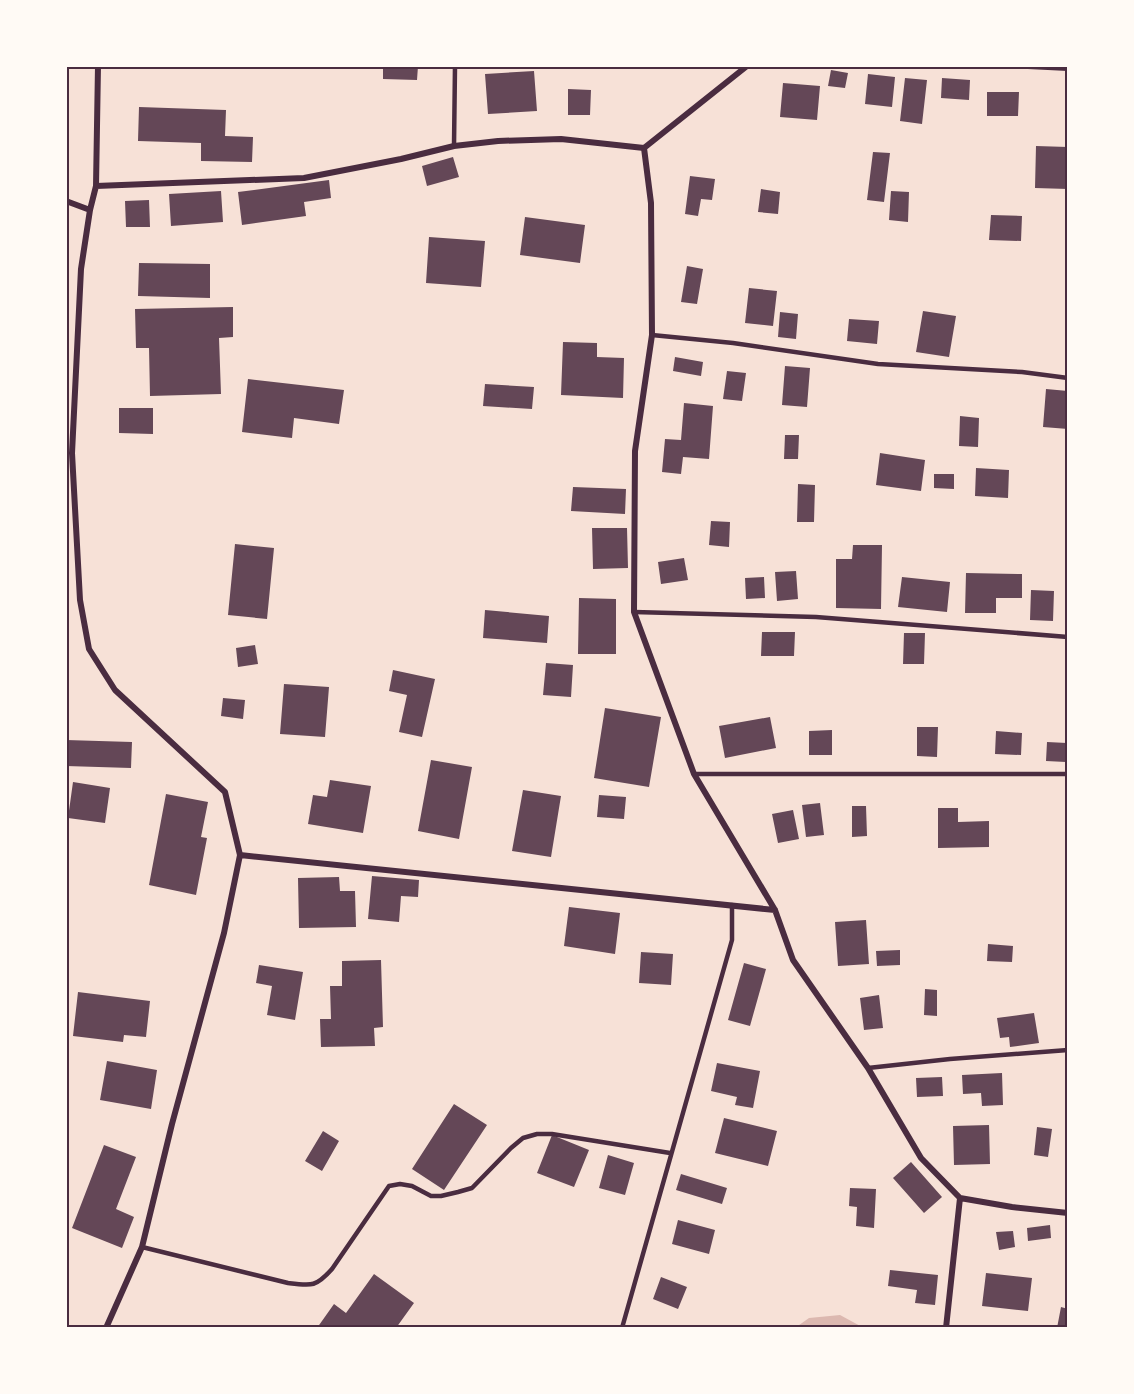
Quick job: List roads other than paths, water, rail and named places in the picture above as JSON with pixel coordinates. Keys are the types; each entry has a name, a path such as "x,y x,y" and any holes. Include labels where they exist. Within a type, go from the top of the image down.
{"street":[{"path":"98,66 96,186 81,269 72,453 80,600 89,649 114,690 225,792 240,855 224,933 172,1124 142,1247 106,1328"},
{"path":"96,186 304,178 454,146 498,141 561,140 644,148 747,66"},
{"path":"1028,66 1068,68"},
{"path":"644,148 651,202 652,335 635,451 634,612 694,774 775,910 793,960 868,1068 921,1158 960,1198 1068,1213"},
{"path":"66,201 90,210"},
{"path":"240,855 775,910"},
{"path":"946,1328 960,1198"}],"lane":[{"path":"454,146 455,66"},
{"path":"652,335 733,343 878,364 1022,372 1068,378"},
{"path":"634,612 816,617 1068,637"},
{"path":"694,774 1068,774"},
{"path":"622,1328 732,939 732,905"},
{"path":"868,1068 1068,1050"},
{"path":"142,1247 288,1283 307,1285 321,1281 332,1269 389,1186 400,1184 412,1186 431,1196 472,1188 523,1138 537,1134 552,1134 670,1153"}]}
